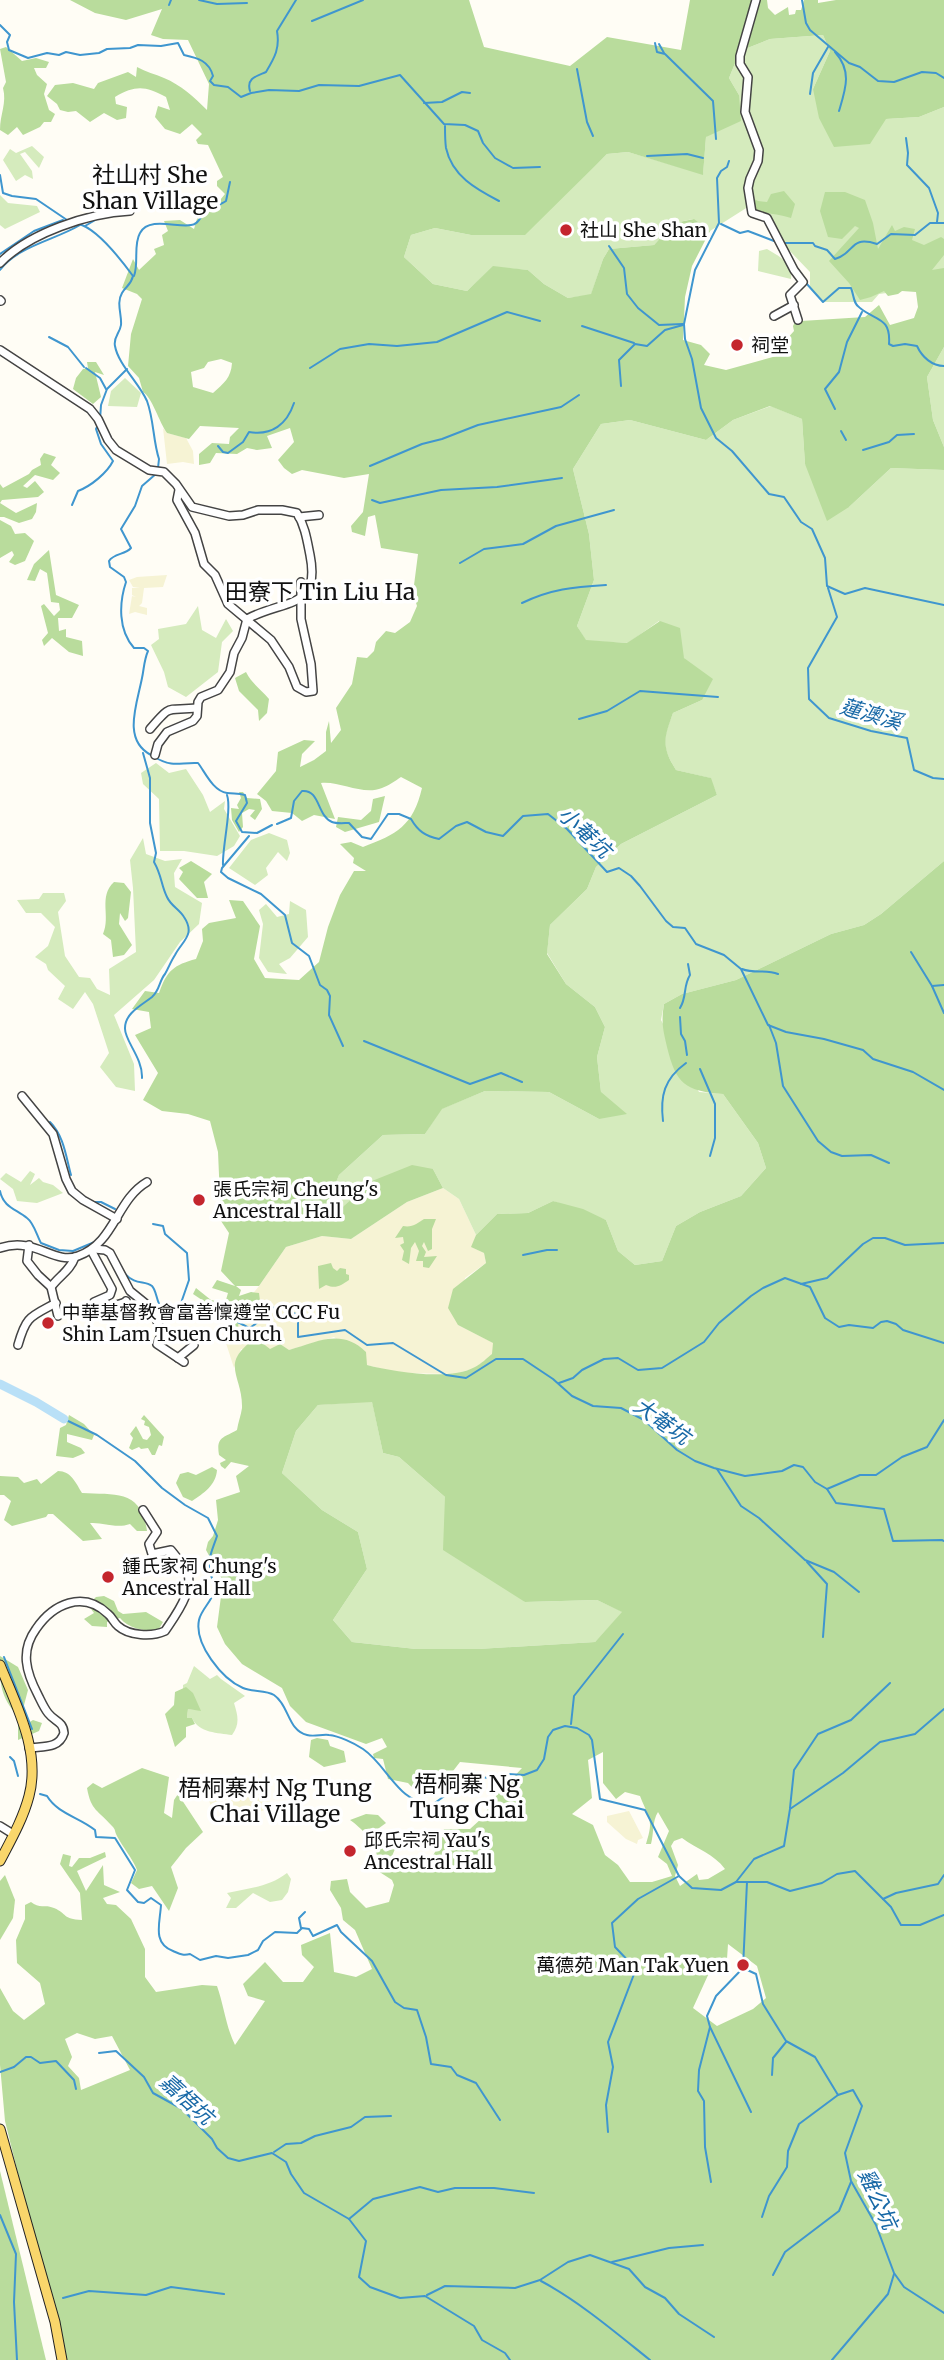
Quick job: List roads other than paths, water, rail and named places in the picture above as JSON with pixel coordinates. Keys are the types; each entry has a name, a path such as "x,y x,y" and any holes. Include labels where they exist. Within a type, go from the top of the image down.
{"main road":[{"path":"0,1665 24,1727 32,1769 31,1789 0,1861"},
{"path":"0,2129 55,2322 62,2360"}],"street":[{"path":"756,0 740,56 740,64 748,77 745,112 759,150 758,161 750,179 748,199 752,213 767,218 803,282 790,295 798,320"},
{"path":"0,263 41,235 66,225 112,212 130,211"},
{"path":"774,316 794,305"},
{"path":"0,350 90,408 100,421 106,438 116,450 158,471 176,484 192,507 233,516 258,510 295,512 304,528 313,576 310,588 301,598 269,608 247,619"},
{"path":"179,490 177,500 195,533 204,564 215,575 230,607 271,640 289,667 299,689 309,692 313,691 301,619 300,582"},
{"path":"299,517 319,515"},
{"path":"155,755 158,744 167,732 193,721 197,716 201,697 216,692 230,672 247,619"},
{"path":"294,680 310,678"},
{"path":"150,729 166,710 197,708"},
{"path":"22,1096 53,1134 65,1179 72,1191 117,1219"},
{"path":"0,1248 15,1244 29,1245 61,1257 75,1257 94,1248 105,1238 130,1195 147,1182"},
{"path":"29,1245 27,1261 51,1287 58,1315"},
{"path":"94,1248 110,1253 130,1291 151,1308 167,1334 157,1344 181,1360 194,1345"},
{"path":"94,1248 112,1289 110,1295 94,1302"},
{"path":"51,1287 58,1278 67,1273 75,1257"},
{"path":"118,1313 130,1291"},
{"path":"100,1313 103,1309 126,1302"},
{"path":"18,1345 23,1325 29,1318 56,1303"},
{"path":"29,1748 55,1745 64,1735 62,1724 48,1714 35,1689 25,1659 33,1633 57,1607 74,1601 86,1602 110,1615 119,1627 135,1633 159,1634 165,1631 185,1598 190,1578 186,1565 168,1550 152,1554 150,1542 157,1532 143,1510"},
{"path":"164,1590 189,1586"},
{"path":"0,1826 13,1835"}],"waterway":[{"path":"169,5 171,0"},
{"path":"199,0 217,4 247,3"},
{"path":"250,91 251,80 266,72 272,62 277,47 277,31 296,0"},
{"path":"312,21 363,0"},
{"path":"802,0 810,30 849,63 860,67 878,81 894,82 922,72 936,73 944,78"},
{"path":"0,25 10,35 7,42 9,50 28,58 47,53 59,55 66,52 80,55 138,45 161,46 178,43 184,55 198,59 209,67 213,76 210,81 214,85 228,87 241,97 269,90 299,91 319,85 359,86 400,75 444,124 465,125 478,131 483,143 495,158 513,168 540,167"},
{"path":"655,43 657,52 665,54 713,101 716,139"},
{"path":"659,44 664,53"},
{"path":"810,94 813,73 828,47"},
{"path":"835,52 846,73 839,111"},
{"path":"577,69 587,122 593,136"},
{"path":"424,103 442,102 462,92 470,93"},
{"path":"445,126 446,148 459,174 499,201"},
{"path":"906,138 907,165 929,188 938,213 937,222"},
{"path":"647,156 687,154 703,158"},
{"path":"729,161 717,178 719,223 695,270 684,324 701,408 716,438 732,451 769,494 784,497 801,522 812,529 825,558 827,586 845,594 865,588 944,605"},
{"path":"0,175 3,193 36,199 67,220"},
{"path":"134,276 137,243 144,228 157,224 194,224 207,211 226,201 230,182"},
{"path":"85,226 97,219"},
{"path":"0,254 34,231 63,220"},
{"path":"783,243 813,243 827,250 835,259 857,243 877,244 891,234 915,235 930,223 944,223"},
{"path":"79,224 101,239 133,276 120,297 121,325 115,346 120,360 147,401 159,459 158,468"},
{"path":"721,224 740,233 748,231 774,241"},
{"path":"0,270 27,249 80,225"},
{"path":"609,246 624,268 627,294 638,308 659,325 683,324"},
{"path":"806,283 823,302 839,288 851,288 858,306 885,324 889,344 917,346 928,360 944,366"},
{"path":"310,368 340,349 369,344 397,346 437,342 507,312 540,321"},
{"path":"835,409 825,389 839,372 847,342 862,312"},
{"path":"621,386 619,360 635,344 647,346 665,330 683,325"},
{"path":"582,326 634,343"},
{"path":"49,337 68,347 84,367"},
{"path":"86,368 100,378 106,389"},
{"path":"100,420 101,405 107,389 127,369"},
{"path":"370,466 422,444 478,425 561,407 579,395"},
{"path":"218,446 228,453 243,442 249,432 265,432 278,427 294,403"},
{"path":"72,505 78,491 98,479 113,461 101,444 96,429 98,425"},
{"path":"841,431 846,440"},
{"path":"863,450 889,442 897,435 914,434"},
{"path":"151,755 142,748 134,731 135,710 148,651 134,648 125,633 121,607 126,582 124,577 110,567 109,561 131,548 121,529 135,506 142,486 157,473"},
{"path":"372,500 380,503 441,490 497,487 562,478"},
{"path":"460,563 484,549 523,544 556,526 614,510"},
{"path":"522,603 562,590 606,585"},
{"name":"蓮澳溪","path":"828,588 837,617 808,668 809,699 829,718 871,731 907,738 914,770 933,778 944,779"},
{"path":"579,719 607,711 640,691 718,697"},
{"path":"142,1078 140,1063 125,1033 126,1023 131,1014 157,991 172,960 187,938 189,929 184,917 167,897 154,862 156,853 150,823 150,778 143,753"},
{"path":"156,758 172,764 198,763 210,781 222,792 245,795 247,803 236,821 242,832 257,833 272,825"},
{"name":"小菴坑","path":"277,824 291,818 294,801 302,791 312,794 327,819 334,823 349,823 362,837 371,839 388,814 399,814 411,819 422,832 439,839 456,826 467,822 486,832 503,836 523,816 548,814 567,829 607,872 619,868 631,876 673,927 685,928 696,944 724,955 741,969 768,1025 786,1032 863,1050 873,1059 913,1072 944,1090"},
{"path":"223,865 227,795"},
{"path":"249,836 221,872 261,894 285,915 292,943 309,956 320,985 330,996 329,1015 343,1046"},
{"path":"911,952 932,986 944,985"},
{"path":"680,1008 690,975 688,964"},
{"path":"742,969 778,974"},
{"path":"932,986 944,1013"},
{"path":"680,1017 687,1055"},
{"path":"769,1025 776,1043 783,1086 818,1141 831,1152 842,1156 871,1155 889,1163"},
{"path":"364,1041 470,1084 501,1073 522,1082"},
{"path":"663,1121 665,1089 673,1075 686,1063"},
{"path":"700,1069 715,1104 715,1138 710,1156"},
{"path":"50,1122 61,1140 71,1175"},
{"path":"0,1191 7,1204 29,1220 41,1243 59,1250 73,1251 97,1241"},
{"path":"94,1202 101,1202 115,1209"},
{"path":"153,1224 163,1226 165,1234 187,1253 189,1280 181,1303 182,1310"},
{"path":"801,1284 827,1278 873,1238 885,1238 905,1245 944,1243"},
{"path":"523,1255 557,1250"},
{"name":"大菴坑","path":"124,1273 132,1280 152,1286 162,1309 225,1315 249,1328 269,1310 278,1307 298,1315 298,1337 345,1330 367,1345 393,1343 446,1375 466,1378 496,1359 523,1359 553,1379 572,1396 593,1406 621,1408 644,1420 677,1450 695,1461 745,1476 782,1471 794,1465 803,1467 815,1482 827,1489 836,1503 884,1509 893,1541 944,1541"},
{"path":"559,1383 573,1378 582,1370 604,1359 618,1358 638,1370 662,1368 704,1342 719,1323 751,1296 785,1278 810,1287 825,1318 839,1327 849,1325 873,1328 887,1321 903,1330 944,1343"},
{"path":"0,1384 64,1419"},
{"path":"64,1419 97,1435 135,1461 162,1488 208,1518 217,1536 209,1563 215,1589 200,1616 199,1629 205,1650 219,1669 243,1688 274,1695 301,1733 337,1737 363,1749 410,1797 432,1805 471,1780 508,1774 524,1775 537,1770 544,1759 548,1737 553,1730 565,1726 577,1728 592,1740 600,1799 645,1810 679,1876 692,1888 721,1890 736,1882 767,1882 790,1891 822,1883 837,1874 855,1871 891,1907 901,1925 920,1925 944,1915"},
{"name":"大菴坑","path":"827,1489 860,1475 876,1475 902,1457 927,1447 944,1420"},
{"path":"717,1469 741,1506 759,1518 805,1560 834,1572 859,1592"},
{"path":"807,1562 827,1584 823,1637"},
{"path":"571,1724 574,1696 623,1634"},
{"path":"4,1657 32,1729"},
{"path":"790,1808 794,1770 818,1734 851,1720 890,1683"},
{"path":"736,1882 754,1859 784,1846 790,1809 843,1773 880,1742 915,1734 944,1709"},
{"path":"10,1757 14,1761 18,1776"},
{"path":"40,1794 47,1796 57,1807 95,1830 96,1837 115,1838 135,1870 127,1890 138,1902 144,1903 151,1898 161,1905 160,1938 162,1943 173,1951 183,1955 190,1954 200,1960 216,1956 228,1958 248,1955 258,1950 263,1941 275,1932 297,1933 302,1928 309,1929 313,1936 337,1925 372,1961 395,2002 404,2008 417,2010 431,2064 451,2067 457,2075 476,2083 500,2120"},
{"path":"883,1899 896,1893 938,1884 944,1875"},
{"path":"608,2132 606,2105 613,2067 608,2042 636,1969 615,1947 612,1923 638,1899 679,1876"},
{"path":"711,2182 705,2147 704,2101 698,2091 699,2070 710,2027 707,2016 716,1996 743,1968 747,1882"},
{"path":"301,1928 299,1918 305,1912"},
{"name":"雞公坑","path":"743,1968 756,1974 763,2004 786,2041 815,2057 838,2095 853,2090 862,2106 845,2153 851,2181 876,2225 894,2273 904,2287 944,2313"},
{"path":"710,2027 751,2112"},
{"path":"772,2075 773,2058 786,2042"},
{"name":"嘉梧坑","path":"99,2053 116,2051 144,2077 153,2093 182,2109 228,2158 239,2161 272,2153 286,2162 304,2193 349,2219 366,2241 359,2277 370,2287 400,2298 425,2296 474,2326 482,2340 505,2353 510,2360"},
{"path":"0,2072 14,2067 26,2057 40,2063 56,2061 74,2080 76,2089"},
{"path":"762,2217 769,2196 787,2167 788,2151 799,2124 838,2095"},
{"path":"274,2152 286,2144 301,2143 315,2136 351,2127 365,2117 391,2116"},
{"path":"773,2275 785,2252 839,2211 851,2182"},
{"path":"349,2219 373,2199 420,2187 438,2192 455,2188 494,2188 534,2193"},
{"path":"0,2215 16,2254 14,2302 17,2360"},
{"path":"612,2262 669,2248 703,2245"},
{"path":"427,2295 445,2286 515,2288 540,2280 568,2262 590,2255 629,2269 645,2287 665,2298 679,2314 714,2337"},
{"path":"832,2360 888,2294 894,2274"},
{"path":"541,2281 583,2308 650,2360"},
{"path":"63,2298 89,2291 146,2295 171,2287 224,2294"}],"place":[{"name":"社山 She Shan","path":"566,230"},
{"name":"祠堂","path":"737,345"},
{"name":"張氏宗祠 Cheung's Ancestral Hall","path":"199,1200"},
{"name":"中華基督教會富善懍遵堂 CCC Fu Shin Lam Tsuen Church","path":"48,1323"},
{"name":"鍾氏家祠 Chung's Ancestral Hall","path":"108,1577"},
{"name":"邱氏宗祠 Yau's Ancestral Hall","path":"350,1851"},
{"name":"萬德苑 Man Tak Yuen","path":"743,1965"}],"district":[{"name":"社山村 She Shan Village","path":"150,187"},
{"name":"田寮下 Tin Liu Ha","path":"320,591"},
{"name":"梧桐寨 Ng Tung Chai","path":"467,1796"},
{"name":"梧桐寨村 Ng Tung Chai Village","path":"275,1800"}]}
